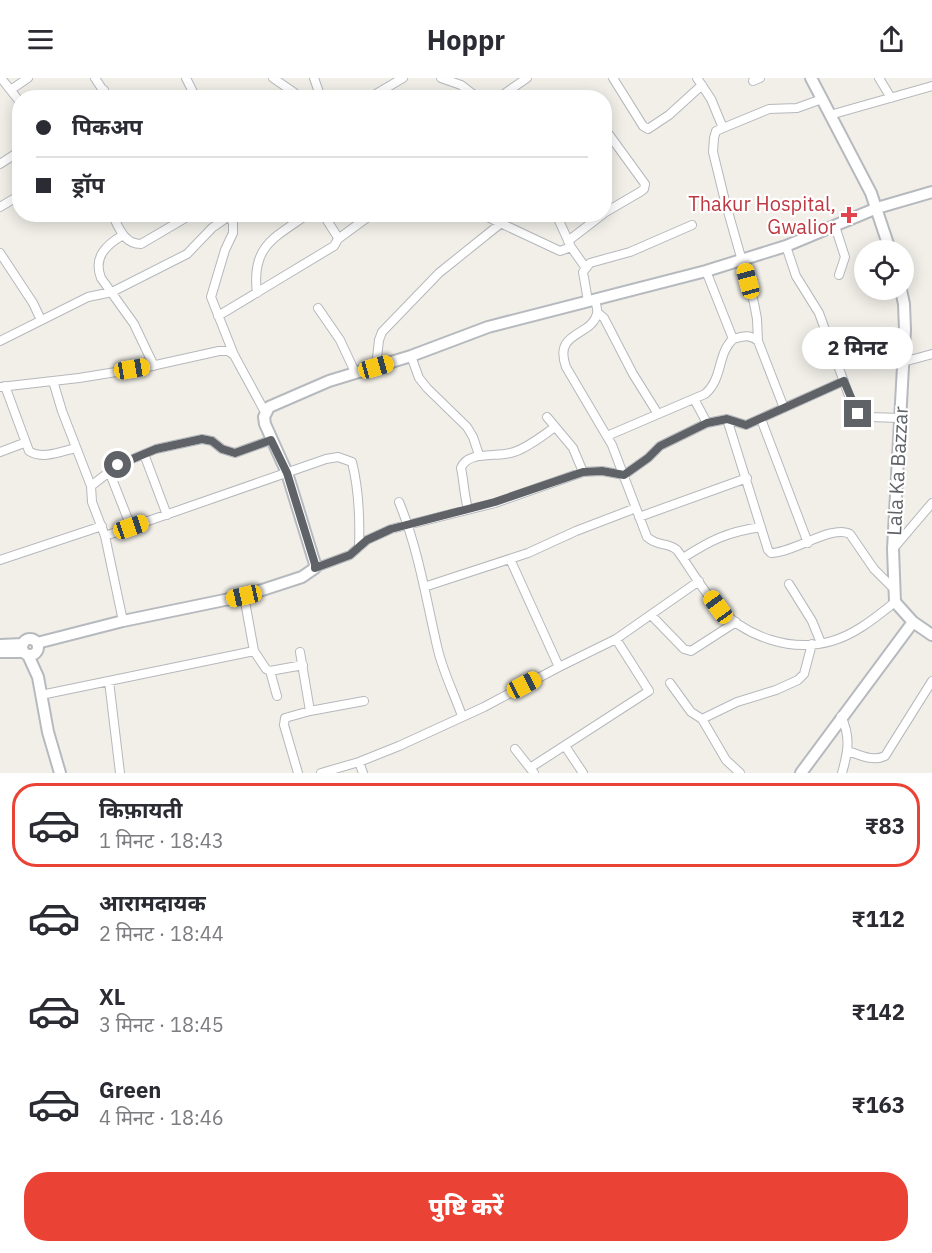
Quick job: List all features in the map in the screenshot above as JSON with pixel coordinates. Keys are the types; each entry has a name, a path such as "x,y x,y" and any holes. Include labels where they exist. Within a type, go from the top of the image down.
{"street":[{"path":"1,78 12,89 28,78"},
{"path":"273,78 290,90"},
{"path":"383,90 403,78"},
{"path":"441,78 461,85 468,90"},
{"path":"510,90 527,78"},
{"path":"613,78 643,126 648,129 669,115 699,81 716,108 723,128"},
{"path":"811,78 877,208 887,240"},
{"path":"879,78 891,98"},
{"path":"830,115 932,86"},
{"path":"784,408 758,341 757,319 724,201 713,152 714,138 716,131 770,109 797,108 822,99"},
{"path":"612,139 645,184 644,189 612,209"},
{"path":"265,412 279,402 355,372 411,356 488,327 706,271 786,246 877,208 932,192"},
{"path":"116,222 123,235 135,244 141,244 178,222"},
{"path":"0,341 88,297 111,292 187,254 220,222"},
{"path":"232,222 233,233 225,249 211,290 211,297 234,355 265,412 265,423 287,473 315,568"},
{"path":"257,293 255,276 261,253 267,245 298,222"},
{"path":"328,222 338,239"},
{"path":"218,316 334,246 338,239 361,222"},
{"path":"496,222 560,251 595,222"},
{"path":"559,222 569,244 585,267"},
{"path":"376,367 378,340 382,332 439,273 500,224"},
{"path":"658,414 633,374 604,318 598,313 583,277 585,267 590,263 630,252 692,225"},
{"path":"835,226 845,257 838,275"},
{"path":"123,235 107,244 99,261 100,278 134,324 154,366"},
{"path":"786,246 796,276 819,313 858,414 870,417 900,418"},
{"path":"0,253 33,303 41,320"},
{"path":"706,271 733,339"},
{"name":"Lala Ka Bazzar","path":"896,597 893,549 905,330 903,300"},
{"path":"318,308 340,340 355,372"},
{"path":"598,313 593,321 562,350 566,368 607,436 647,537 660,546 671,546 683,558 718,607 743,628 776,642 812,644 833,641 867,624 896,597"},
{"path":"607,436 705,394 714,384 721,367 724,350 733,339 747,336 758,341"},
{"path":"76,448 42,456 29,451 2,387 154,366 219,351 228,351 234,355"},
{"path":"903,362 932,354"},
{"path":"411,356 419,378 466,427 473,437 479,455"},
{"path":"53,381 91,486 92,502 105,536 123,621"},
{"path":"60,773 48,732 35,668 25,650 26,640 31,639 38,644 123,621 244,596 302,577 315,568 343,558 378,534 408,524 495,502 583,472 602,471 624,475 648,458 660,446 707,423 727,419 746,425 844,381"},
{"path":"694,399 707,423"},
{"path":"547,417 573,448 583,472"},
{"path":"727,419 768,550 771,553 808,543 831,533 845,531 850,534 913,622 930,631"},
{"path":"761,419 808,543"},
{"path":"468,509 460,468 464,461 479,455 498,456 516,452 555,427"},
{"path":"91,486 118,465 144,454 202,439 212,441 222,449 235,453 271,440"},
{"path":"0,452 24,443"},
{"path":"144,454 167,515"},
{"path":"105,536 332,458 347,459 352,462 359,506 359,547"},
{"path":"109,471 131,527"},
{"path":"639,517 747,478"},
{"path":"399,502 408,524 437,648 462,716"},
{"path":"893,549 932,503"},
{"path":"424,587 510,559 636,508"},
{"path":"0,560 102,526"},
{"path":"683,558 716,538 734,531 761,527"},
{"path":"510,559 559,667"},
{"path":"321,773 359,762 399,746 484,706 615,639 699,581"},
{"path":"789,584 812,621 821,643"},
{"path":"244,596 254,651 266,669 270,671 277,696"},
{"path":"651,615 684,649 691,651 736,622"},
{"path":"801,773 841,716 913,622"},
{"path":"515,749 532,771 565,746 649,691 615,639"},
{"path":"702,719 736,702 776,690 798,680 804,674 812,644"},
{"path":"0,645 25,650"},
{"path":"0,652 25,650"},
{"path":"41,695 254,651"},
{"path":"300,652 310,711"},
{"path":"270,671 303,665"},
{"path":"109,681 120,773"},
{"path":"848,751 867,758 879,759 885,756 932,681"},
{"path":"670,683 691,712 702,719 728,770 740,773"},
{"path":"298,773 284,722 289,715 364,701"},
{"path":"841,716 848,736 848,751 842,773"},
{"path":"565,746 583,773"},
{"path":"359,762 363,773"}],"place":[{"name":"Thakur Hospital, Gwalior","path":"849,215"}],"route":[{"path":"118,465 156,449 202,439 212,441 222,449 235,453 271,440 287,473 315,568 350,555 367,540 391,529 495,502 583,472 602,471 624,475 648,458 660,446 707,423 727,419 746,425 844,381 858,414"}]}
